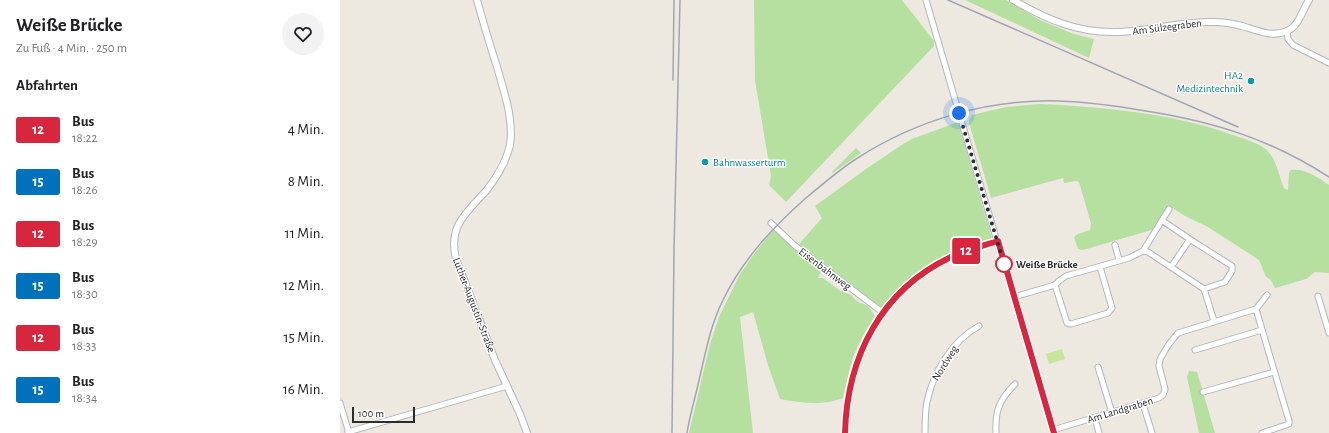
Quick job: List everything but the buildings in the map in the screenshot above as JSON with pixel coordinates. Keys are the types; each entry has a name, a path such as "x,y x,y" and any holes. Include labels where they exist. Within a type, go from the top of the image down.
{"street":[{"name":"Luther-Augustin-Straße","path":"477,0 505,96 511,136 509,150 501,170 487,190 462,218 456,230 454,246 458,264 495,360 520,414 527,433"},
{"name":"Am Sülzegraben","path":"1013,0 1048,19 1069,27 1090,31 1126,32 1206,21 1237,25 1268,34 1280,34 1286,32"},
{"path":"1309,0 1298,22 1286,32 1288,39 1293,45 1329,64"},
{"path":"927,2 959,116 998,241 1054,431"},
{"path":"1014,297 1055,285 1066,276 1129,258 1143,251 1169,209"},
{"path":"1162,220 1232,266 1225,282 1204,289"},
{"name":"Eisenbahnweg","path":"771,223 794,246 882,312"},
{"path":"1171,267 1188,242 1191,240"},
{"path":"846,433 848,396 854,371 864,344 882,312 910,283 926,272 951,257 998,241"},
{"path":"1114,245 1119,260"},
{"path":"1143,251 1148,252 1204,289 1214,321"},
{"path":"1055,285 1067,323 1071,324 1108,313 1112,308 1100,267"},
{"path":"1262,433 1289,424 1256,309 1267,295"},
{"path":"1318,296 1329,333"},
{"name":"Am Landgraben","path":"1054,431 1159,398 1164,392 1164,386 1159,363 1163,352 1178,333 1256,309"},
{"name":"Nordweg","path":"925,433 926,403 939,368 958,342 979,326"},
{"path":"1195,350 1262,330"},
{"path":"1098,367 1112,413"},
{"path":"1203,392 1274,372"},
{"path":"996,433 996,417 998,407 1005,394 1015,384"},
{"path":"340,403 349,432 507,386"},
{"path":"1143,404 1152,433"},
{"path":"1095,418 1099,433"}],"green space":[{"path":"754,0 902,0 934,41 934,46 786,202 769,185 771,176 755,80"},
{"path":"965,0 1006,0 1042,21 1074,34 1094,39 1089,58"},
{"path":"1040,104 1112,109 1160,116 1208,127 1247,140 1264,148 1272,156 1284,188 1287,190 1289,173 1291,170 1301,170 1316,176 1329,185 1329,273 1315,272 1306,279 1275,288 1271,280 1266,277 1259,260 1208,227 1185,216 1168,205 1155,229 1083,250 1078,249 1074,237 1090,230 1091,223 1079,182 1064,183 1063,178 991,198 970,126 969,120 972,115 1006,107"},
{"path":"958,122 992,238 957,252 930,266 906,284 882,308 799,244 822,218 815,206 903,144 912,139"},
{"path":"856,148 861,153 833,173 832,172"},
{"path":"774,229 792,247 822,269 818,278 823,278 839,290 851,295 858,302 868,306 875,316 855,352 843,398 835,401 820,403 804,403 780,399 768,365 753,312 740,317 753,433 689,433 710,344 719,317 739,276"},
{"path":"1062,349 1065,359 1049,364 1046,354"},
{"path":"1189,371 1197,372 1215,433 1199,433 1187,377"}],"railway":[{"path":"673,80 674,0"},
{"path":"672,433 674,249 680,0"},
{"path":"948,0 1238,127"},
{"path":"687,433 715,318 731,285 749,257 794,208 843,168 879,145 928,123 979,108 1032,101 1081,102 1113,106 1171,115 1241,134 1285,152 1329,177"}],"bus line":[{"name":"12","path":"845,433 848,396 854,371 864,344 882,312 910,283 939,264 962,252 998,241 1054,433"}],"place":[{"name":"HA2 Medizintechnik","path":"1251,81"},
{"name":"Bahnwasserturm","path":"705,162"},
{"name":"Weiße Brücke","path":"1004,264"}],"route":[{"path":"959,113 1004,264"}]}
